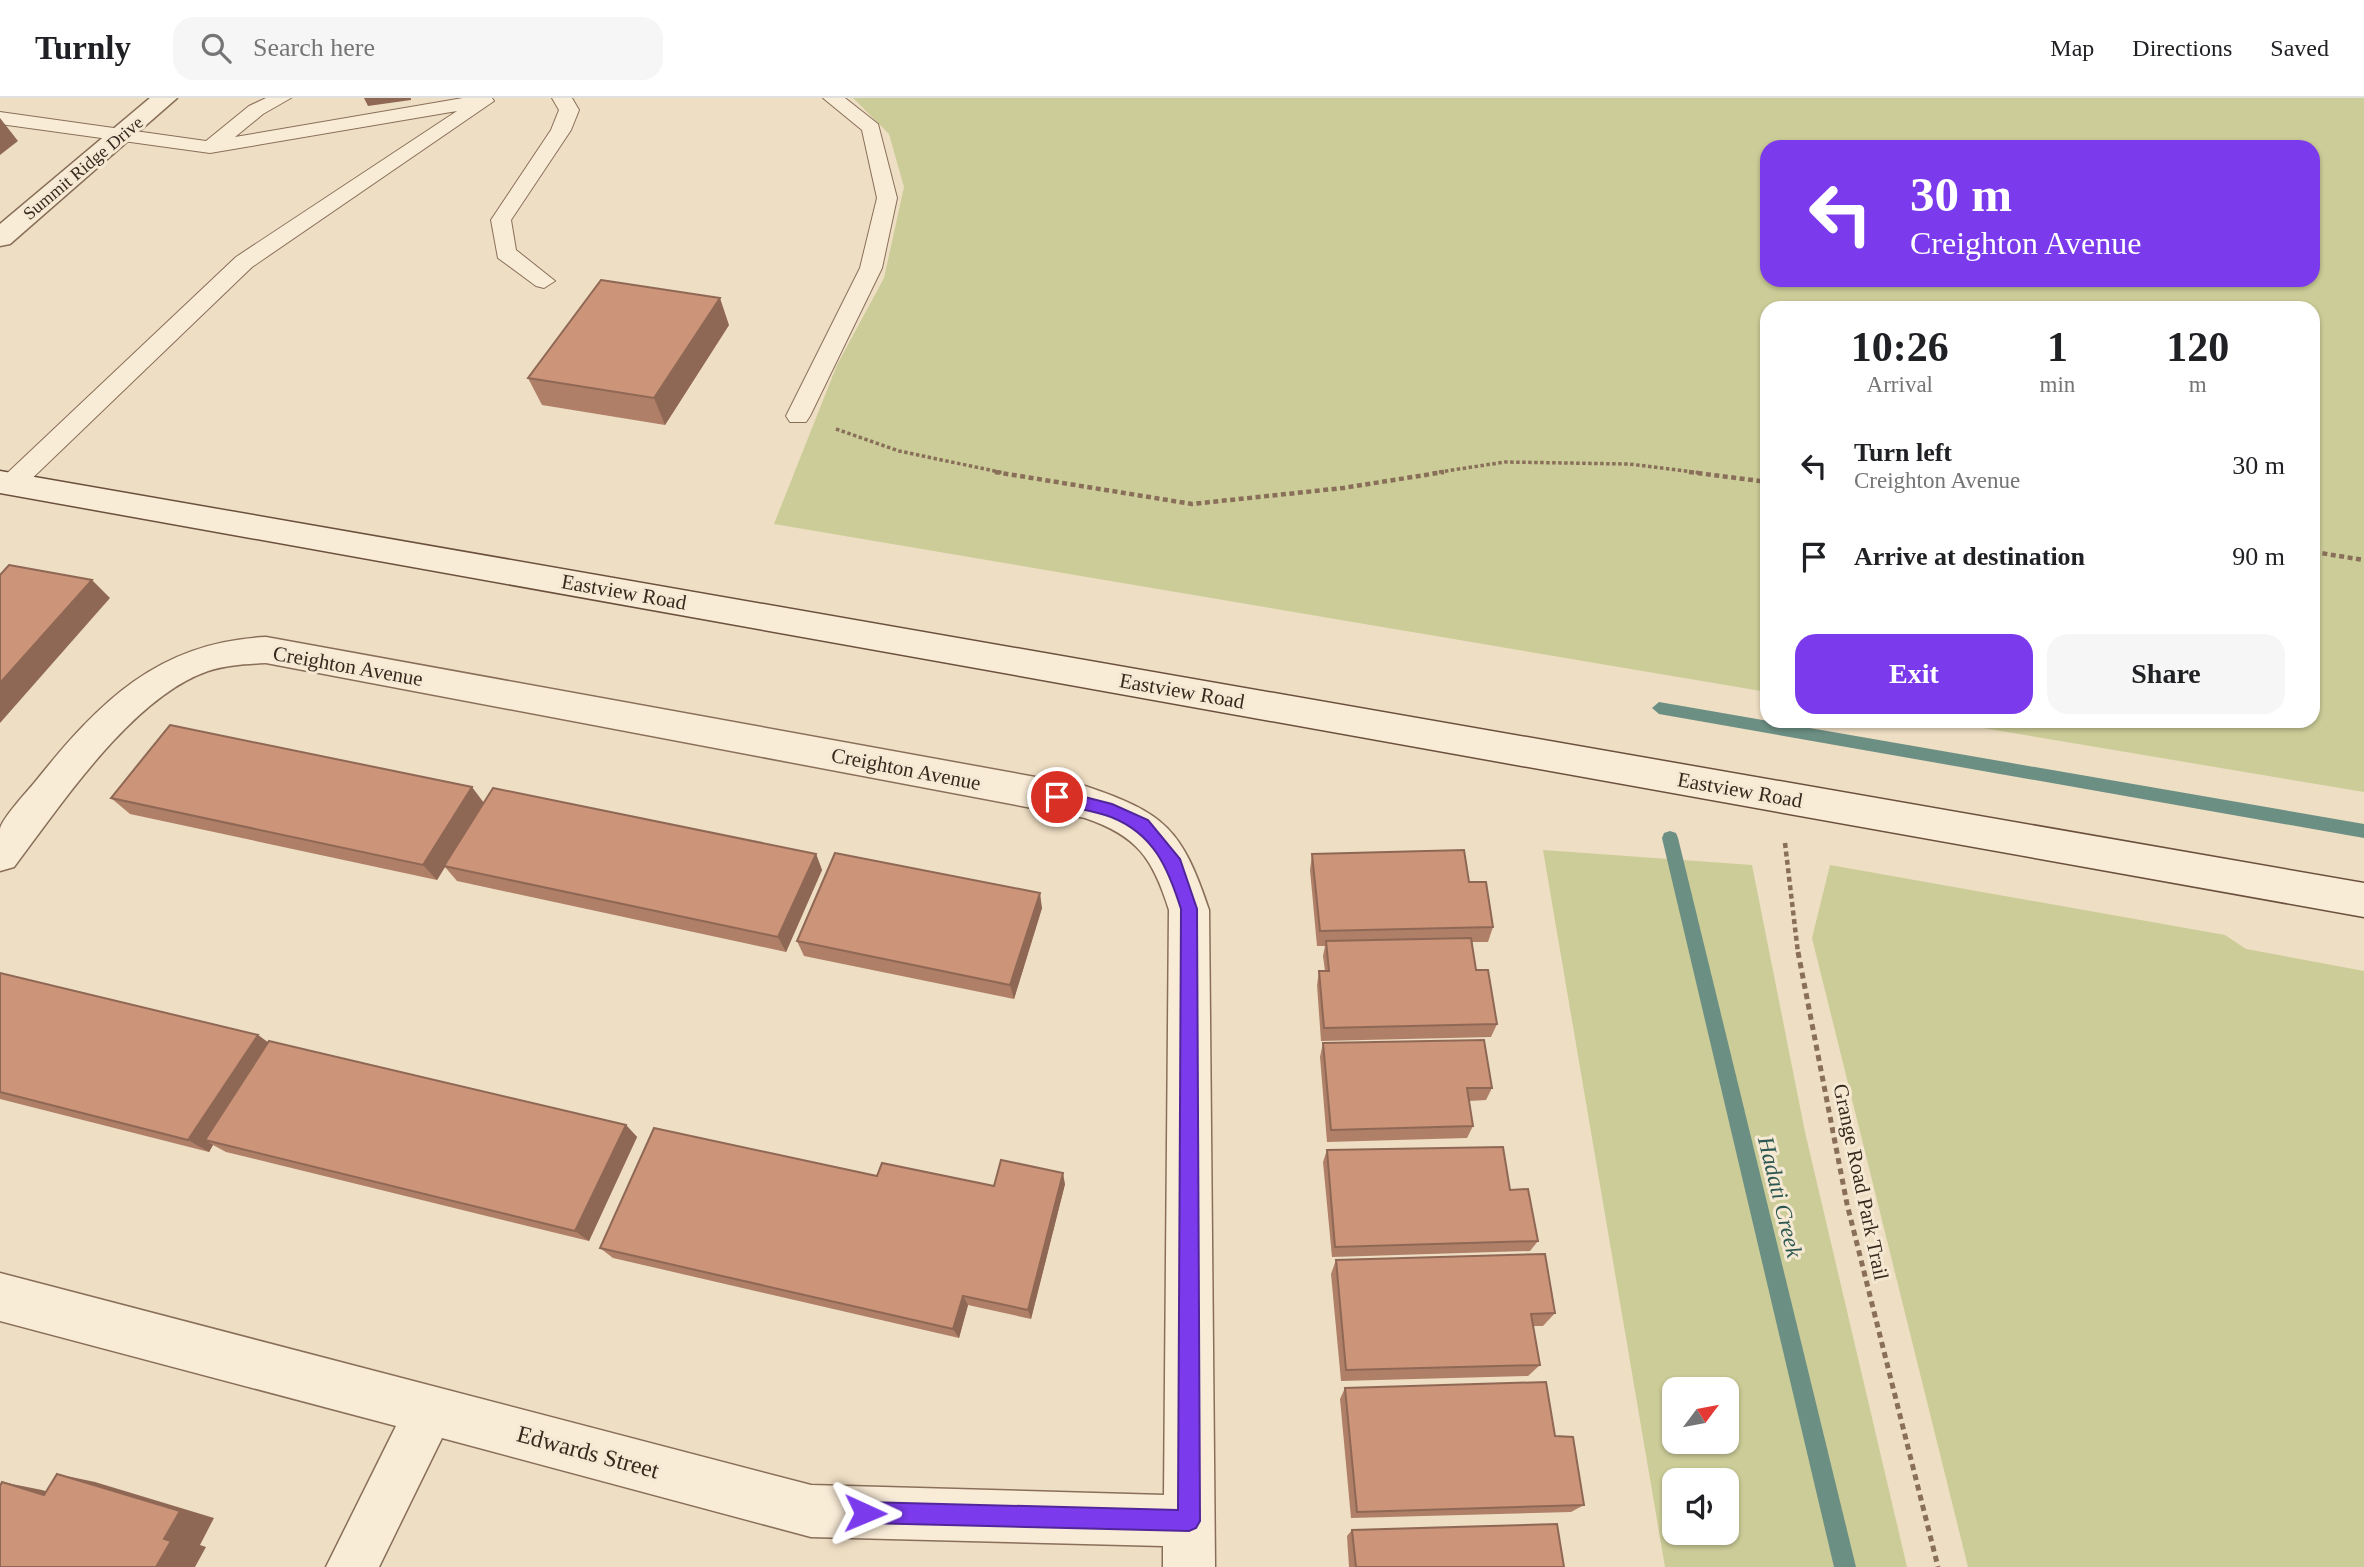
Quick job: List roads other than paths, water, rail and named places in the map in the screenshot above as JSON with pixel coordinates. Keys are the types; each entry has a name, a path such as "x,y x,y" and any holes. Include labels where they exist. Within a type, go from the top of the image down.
{"street":[{"name":"Summit Ridge Drive","path":"0,238 165,98"},
{"name":"Eastview Road","path":"6,483 2364,900"},
{"name":"Creighton Avenue","path":"0,855 100,733 144,691 187,665 231,652 266,650 1084,802 1143,825 1175,864 1189,909 1189,1544"},
{"name":"Edwards Street","path":"0,1297 811,1511 1189,1544"},
{"path":"352,1567 430,1410"}],"lane":[{"path":"210,147 256,110 281,98"},
{"path":"544,281 506,253 501,220 561,130 569,110 562,98"},
{"path":"798,415 871,268 887,198 871,128 833,98"},
{"path":"0,118 210,147 489,99"},
{"path":"6,483 244,262 489,99"}],"waterway":[{"path":"1659,708 1760,726"},
{"path":"1774,728 2364,831"},
{"name":"Hadati Creek","path":"1670,838 1845,1567"}]}
